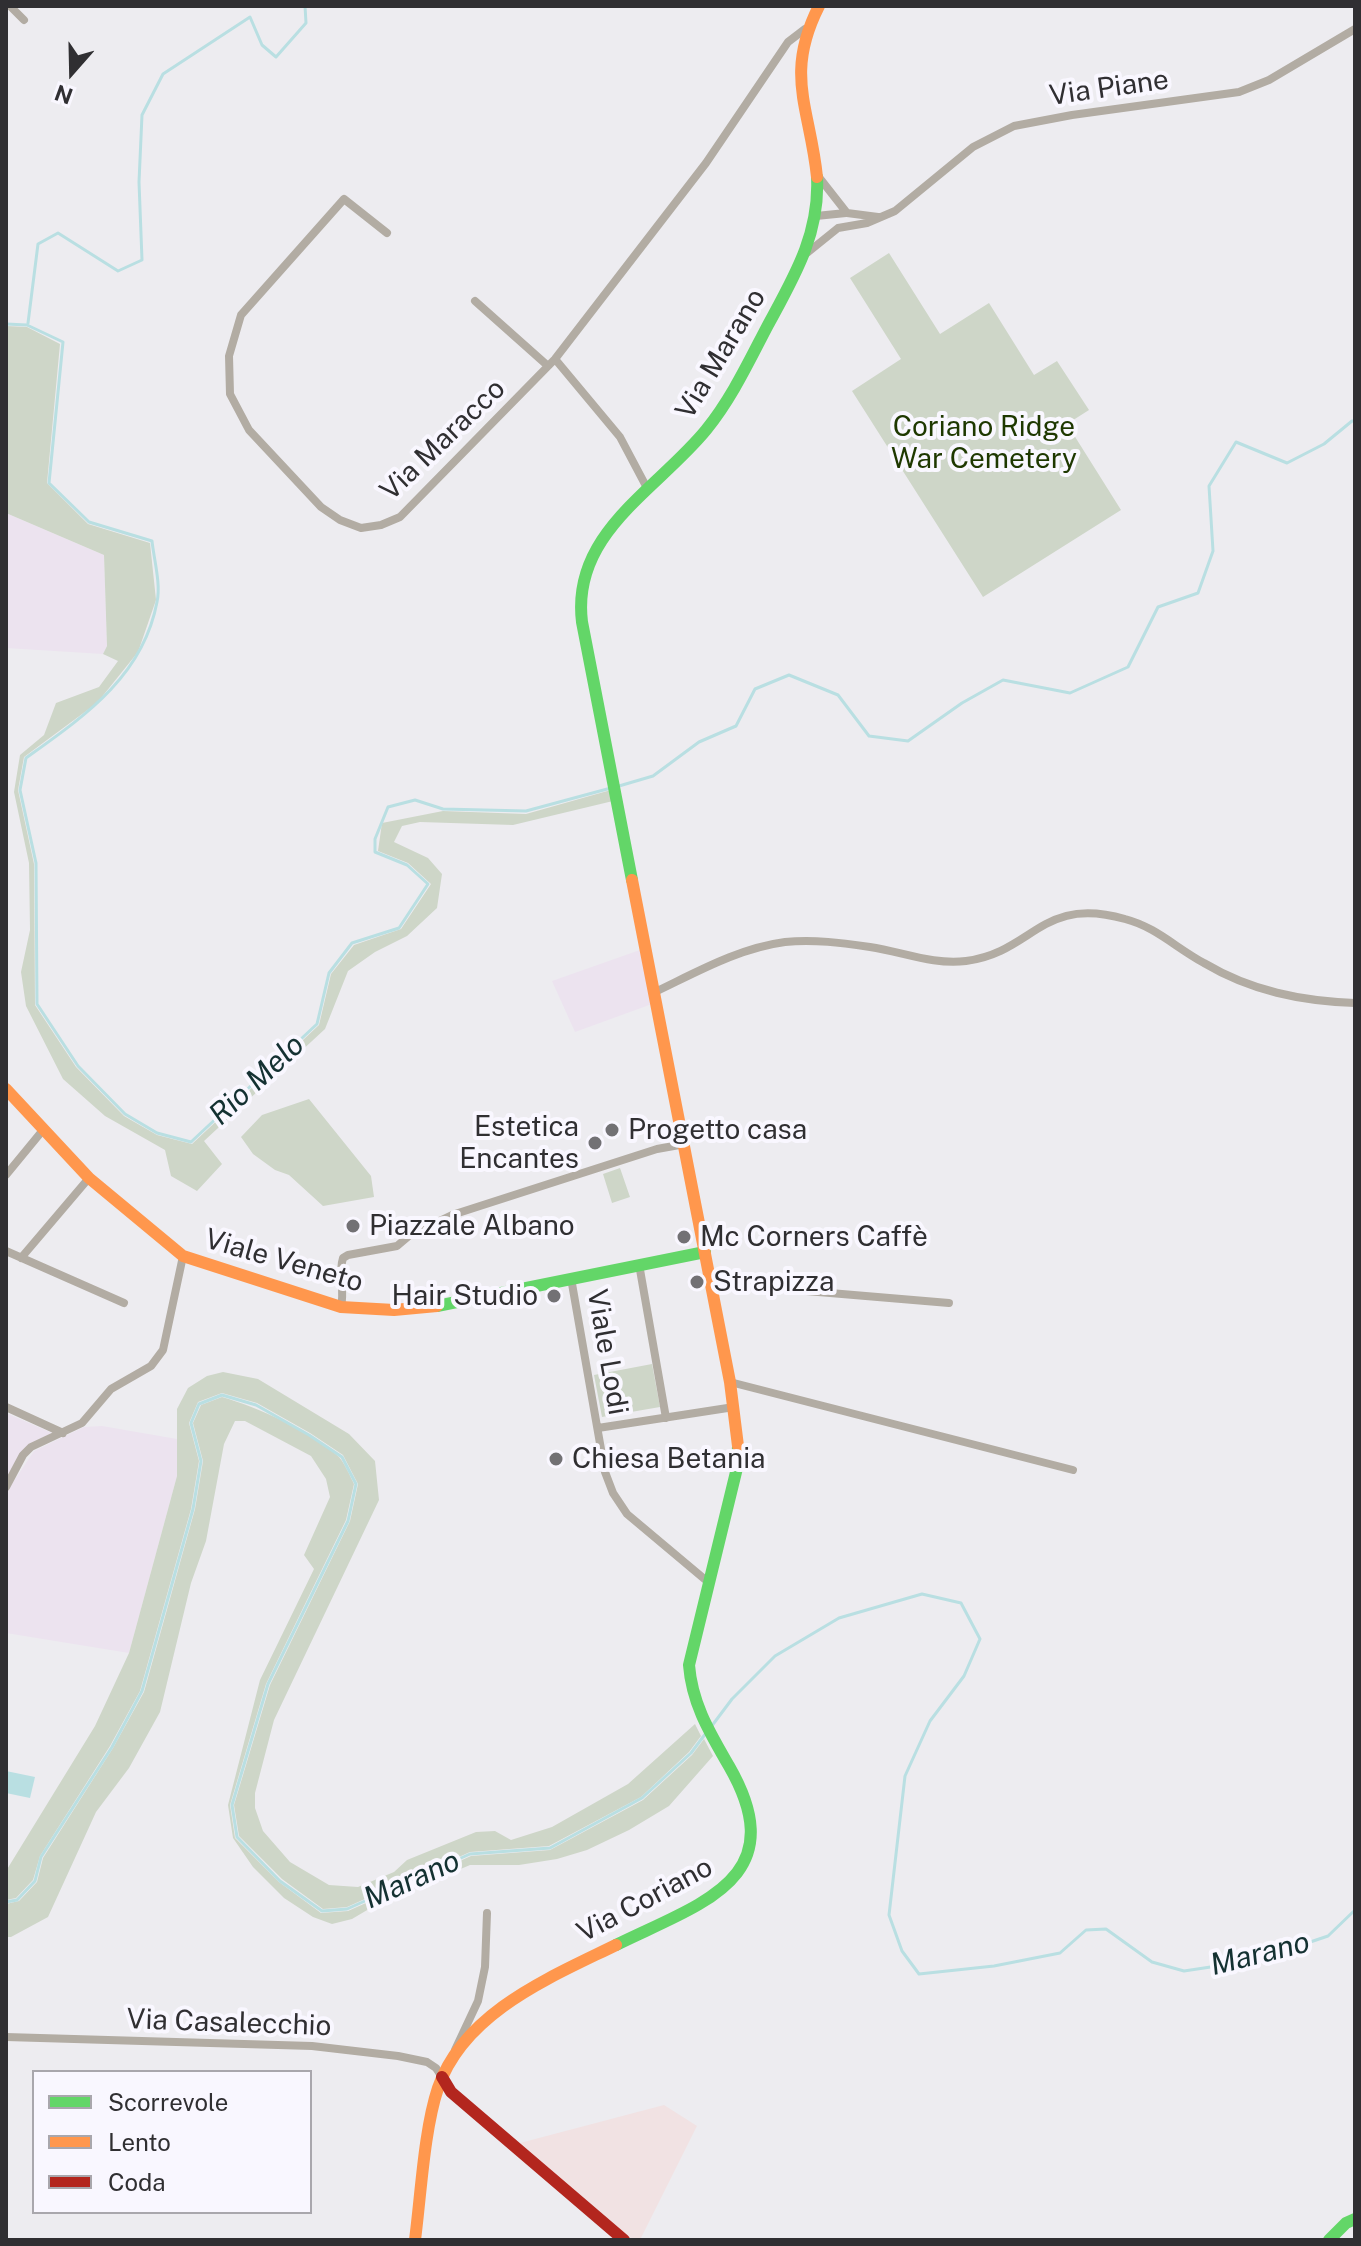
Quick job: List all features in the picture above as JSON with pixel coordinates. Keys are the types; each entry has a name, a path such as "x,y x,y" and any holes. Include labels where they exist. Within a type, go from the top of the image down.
{"main road":[{"name":"Via Marano","path":"705,1252 581,618 581,594 585,574 601,540 620,515 696,442 727,402 805,255 816,216 817,175 798,77 805,29 819,6"},
{"name":"Viale Veneto","path":"6,1089 89,1178 183,1256 341,1307 368,1311 458,1303 705,1252"},
{"name":"Via Coriano","path":"415,2240 432,2111 442,2077 485,2022 512,1999 538,1983 715,1896 735,1878 747,1857 752,1835 752,1813 744,1791 699,1712 691,1686 689,1665 737,1468 738,1433 705,1252"},
{"path":"442,2077 451,2092 624,2240"},
{"path":"1329,2240 1346,2223 1355,2219"}],"street":[{"path":"10,6 24,20"},
{"name":"Via Maracco","path":"387,233 344,199 241,315 231,341 228,375 230,394 249,430 321,507 340,520 361,528 381,525 400,517 552,363 706,163 788,42 805,29"},
{"name":"Via Piane","path":"816,216 844,225 867,223 895,211 973,147 1014,126 1239,92 1269,80 1355,29"},
{"path":"817,175 847,213"},
{"path":"816,216 847,213 883,217"},
{"name":"Via Piane","path":"805,255 820,240 844,225"},
{"path":"475,301 552,363 620,437 647,488"},
{"path":"655,992 724,958 784,942 828,941 887,950 940,963 969,960 993,954 1044,923 1079,912 1125,919 1155,930 1199,961 1245,984 1308,1000 1355,1003"},
{"path":"6,1175 43,1130"},
{"path":"341,1307 344,1296 341,1263 346,1256 388,1249 418,1230 452,1215 657,1149 685,1144"},
{"path":"21,1258 89,1178"},
{"path":"6,1251 124,1303"},
{"path":"6,1487 23,1455 31,1447 82,1423 111,1389 159,1358 183,1256"},
{"path":"639,1264 666,1418"},
{"name":"Viale Lodi","path":"571,1278 605,1472 619,1505 708,1582"},
{"path":"711,1283 949,1303"},
{"path":"730,1382 1073,1470"},
{"path":"6,1407 63,1433"},
{"path":"598,1428 734,1407"},
{"name":"Via Coriano","path":"452,2064 456,2046 478,2001 485,1967 487,1913"},
{"name":"Via Casalecchio","path":"6,2037 312,2046 427,2062 442,2077"}],"shaded area":[{"path":"6,513 104,555 107,646 103,654 6,648"},
{"path":"640,950 652,1004 575,1032 552,981"},
{"path":"6,1413 52,1433 29,1444 6,1481"},
{"path":"102,1426 177,1439 177,1476 129,1653 6,1633 6,1493 34,1451 84,1427"},
{"path":"664,2105 697,2126 640,2240 633,2240 520,2143"}],"green space":[{"name":"Coriano Ridge War Cemetery","path":"889,253 940,334 989,303 1034,375 1057,361 1089,410 1067,424 1121,510 983,597 852,391 901,359 850,278"},
{"path":"6,326 27,327 60,344 47,483 88,524 150,543 156,600 138,652 97,703 24,757 18,790 34,864 35,1005 76,1067 124,1116 157,1135 192,1144 319,1025 331,974 354,945 401,929 431,884 408,863 378,851 382,823 443,811 526,814 611,790 613,801 513,825 420,822 402,826 394,842 428,858 442,874 437,908 407,936 375,952 348,971 325,1029 204,1141 222,1164 197,1191 171,1176 165,1150 105,1116 63,1079 26,1006 21,972 30,930 29,863 14,792 20,755 44,735 56,703 99,687 118,661 103,654 107,646 104,555 6,513"},
{"path":"309,1099 371,1176 374,1197 323,1206 289,1175 275,1170 253,1154 241,1137 262,1115"},
{"path":"620,1168 630,1197 612,1203 603,1174"},
{"path":"652,1364 660,1407 602,1417 594,1375"},
{"path":"223,1372 258,1379 349,1434 375,1461 379,1500 274,1720 255,1793 255,1808 263,1831 290,1862 329,1885 358,1887 394,1872 407,1860 476,1832 495,1831 511,1840 552,1827 628,1784 695,1724 701,1736 689,1752 641,1797 549,1846 470,1852 347,1907 323,1909 282,1879 239,1836 234,1805 270,1685 350,1521 358,1484 343,1455 257,1403 222,1393 198,1402 189,1423 199,1461 191,1509 140,1691 110,1746 40,1856 33,1880 16,1898 6,1900 6,1871 95,1726 129,1653 177,1476 177,1409 188,1388 207,1376"},
{"path":"222,1397 268,1414 315,1438 339,1457 354,1484 346,1520 266,1684 230,1805 235,1838 279,1882 321,1913 348,1911 471,1856 550,1850 643,1800 692,1755 704,1739 713,1756 669,1806 587,1850 519,1865 470,1865 374,1906 352,1919 332,1924 313,1917 284,1898 253,1867 233,1838 228,1805 260,1680 314,1569 304,1555 330,1497 326,1479 311,1456 245,1421 235,1421 224,1444 206,1541 191,1583 160,1712 129,1768 96,1812 48,1917 6,1937 6,1904 19,1901 37,1882 43,1858 113,1748 144,1692 195,1509 203,1461 193,1423 201,1405"}],"water":[{"path":"6,1771 35,1777 30,1798 6,1793"}],"waterway":[{"path":"28,323 38,244 58,233 118,271 142,260 139,182 142,115 163,74 250,17 262,45 276,57 306,23 305,6"},
{"name":"Rio Melo","path":"6,324 27,325 63,342 49,483 89,522 152,541 157,572 157,602 150,629 139,652 108,693 69,727 26,758 20,790 36,863 37,1004 78,1066 125,1114 157,1133 191,1142 317,1024 329,973 352,943 399,928 428,884 407,865 375,852 375,839 388,807 415,800 443,809 526,811 611,788"},
{"name":"Rio Melo","path":"619,786 653,776 699,742 736,726 755,689 789,675 838,695 869,736 908,741 962,703 1003,680 1070,693 1128,667 1158,607 1198,593 1213,551 1209,486 1236,442 1287,463 1324,444 1355,421"},
{"name":"Marano","path":"6,1902 17,1900 35,1881 41,1857 112,1747 142,1691 193,1509 201,1461 191,1423 199,1404 222,1395 256,1405 309,1435 342,1457 356,1484 348,1521 268,1684 232,1805 237,1837 280,1881 322,1911 347,1909 470,1854 550,1848 642,1798 691,1753 706,1733"},
{"name":"Marano","path":"711,1727 732,1699 775,1656 839,1618 922,1594 961,1603 980,1639 964,1676 930,1721 905,1776 889,1915 902,1951 919,1974 994,1966 1060,1953 1086,1930 1106,1929 1152,1962 1184,1971 1257,1960 1328,1936 1355,1910"}],"traffic: fast":[{"path":"632,880 582,622 582,591 590,563 603,538 706,430 740,379 787,290 810,236 817,198 817,177"},
{"path":"437,1306 705,1252"},
{"path":"616,1945 706,1900 729,1882 744,1861 751,1836 746,1804 703,1718 689,1665 737,1468 738,1446"},
{"path":"1329,2240 1346,2223 1355,2219"}],"traffic: slow":[{"path":"817,177 801,72 803,52 819,6"},
{"path":"632,880 730,1382 738,1446"},
{"path":"6,1089 89,1178 183,1256 341,1307 394,1310 437,1306"},
{"path":"415,2240 429,2123 438,2088 450,2061 468,2038 512,2000 616,1945"}],"traffic: jam":[{"path":"442,2077 451,2092 624,2240"}],"place":[{"name":"Progetto casa","path":"612,1130"},
{"name":"Estetica Encantes","path":"595,1143"},
{"name":"Piazzale Albano","path":"353,1226"},
{"name":"Mc Corners Caffè","path":"684,1237"},
{"name":"Strapizza","path":"697,1282"},
{"name":"Hair Studio","path":"554,1296"},
{"name":"Chiesa Betania","path":"556,1459"}]}
